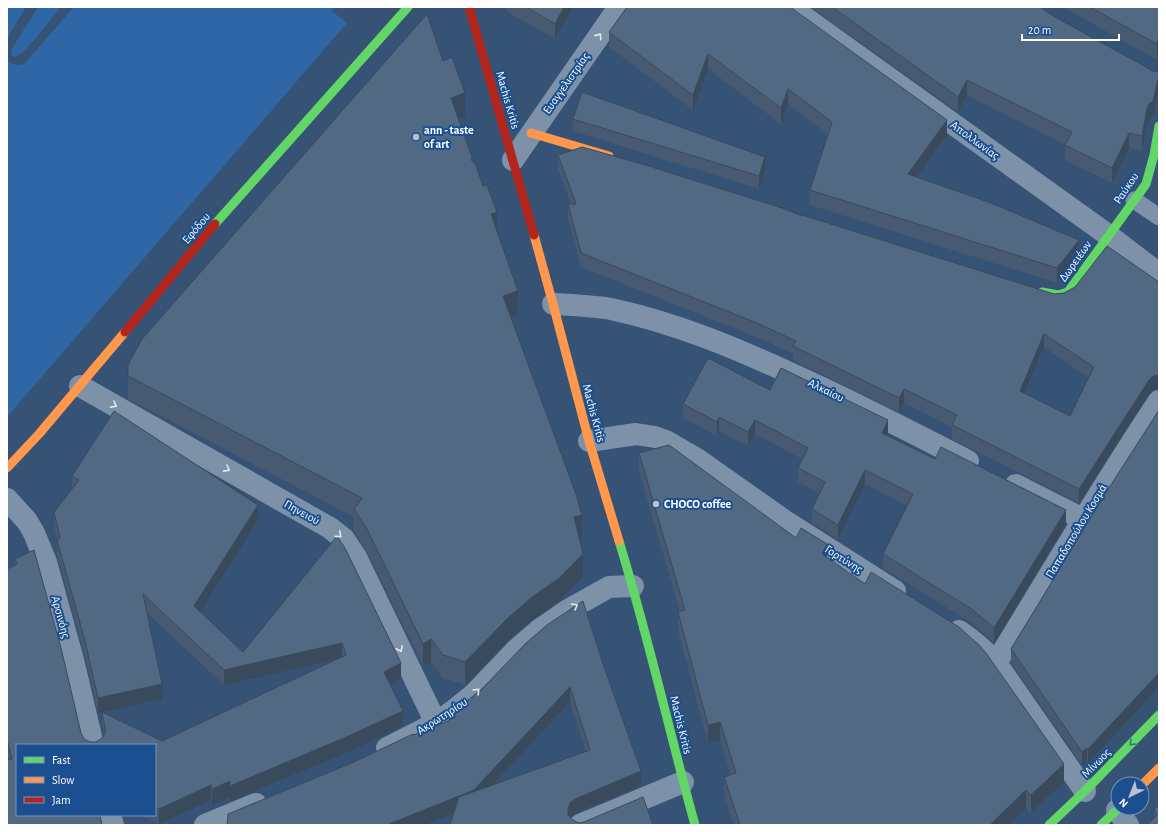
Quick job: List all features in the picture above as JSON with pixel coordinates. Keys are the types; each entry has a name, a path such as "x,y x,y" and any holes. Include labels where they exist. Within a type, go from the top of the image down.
{"street":[{"name":"Εφόδου","path":"7,468 39,434 80,386 225,212 408,7"},
{"name":"Machis Kritis","path":"469,7 553,304 589,441 633,586 695,825"},
{"name":"Ευαγγελιστρίας","path":"513,160 619,7"},
{"name":"Απολλωνίας","path":"790,7 1108,235 1159,274"},
{"name":"Ραύκου","path":"1108,235 1146,184 1156,154 1159,126"},
{"path":"531,133 616,158"},
{"name":"Δωρειέων","path":"1037,291 1057,296 1068,292 1108,235"},
{"name":"Αλκαίου","path":"553,304 610,309 653,319 734,347 823,388 1083,519"},
{"name":"Πηνειού","path":"80,386 330,528 344,539 356,557 436,723"},
{"name":"Παπαδοπούλου Κοσμά","path":"996,663 1083,519 1159,401"},
{"name":"Γορτύνης","path":"589,441 636,434 655,437 666,441 697,459 785,522 910,601"},
{"name":"Αρσινόης","path":"7,499 27,521 34,533 46,562 71,653 93,744"},
{"name":"Ακρωτηρίου","path":"370,756 436,723 453,711 474,694 516,650 539,630 556,618 609,587 633,586"},
{"path":"943,621 974,642 996,663 1085,791"},
{"name":"Μίνωος","path":"1049,825 1085,791 1159,715"},
{"path":"1150,777 1159,768"},
{"path":"580,825 683,782"},
{"path":"205,825 277,795"}],"lane":[{"path":"1134,200 1159,217"}],"shaded area":[{"path":"7,7 26,7 7,41"},
{"path":"38,7 61,7 26,49 15,57 12,56 11,50"},
{"path":"74,7 334,7 332,11 347,23 7,417 7,60 15,65 24,64"}],"building":[{"path":"526,7 564,7 555,24"},
{"path":"627,7 790,7 947,120 908,174 991,203 1079,240 1057,268 810,190 832,122 788,89 781,108 708,54 693,95 609,32"},
{"path":"832,7 1040,7 1055,17 1153,71 1159,72 1153,101 1149,104 1147,109 1142,136 1129,133 1112,168 1065,145 1072,132 967,80 958,97"},
{"path":"1090,7 1159,7 1159,35 1157,44"},
{"path":"427,14 443,61 452,57 465,93 451,98 472,157 471,160 475,163 483,186 487,185 497,212 491,214 518,291 503,296 576,494 582,515 574,517 583,554 561,577 532,597 508,618 465,662 443,655 431,639 423,644 367,529 354,509 362,498 128,376 128,365 142,339"},
{"path":"582,92 765,157 759,176 573,119"},
{"path":"582,147 642,164 782,208 802,216 1054,294 1064,293 1075,287 1107,246 1159,282 1159,375 1153,376 1149,380 1079,489 952,425 957,415 904,389 899,398 793,346 796,341 757,323 581,253 568,204 576,204 558,155","holes":["1044,334 1094,367 1070,416 1020,391"]},
{"path":"708,358 770,390 781,368 888,420 882,433 935,459 941,447 1066,510 994,628 973,610 883,554 913,494 865,470 838,525 812,509 825,482 798,468 808,448 755,420 748,432 719,417 717,422 683,404"},
{"path":"1159,410 1159,673 1088,749 1087,748 1082,752 1011,649 1107,491"},
{"path":"114,411 258,505 194,606 243,652 337,536 345,548 401,663 384,672 403,711 344,738 230,786 230,781 212,789 211,785 159,809 156,808 156,744 16,744 16,816 100,816 102,825 7,825 7,760 12,759 7,739 7,569 17,564 15,559 34,550 61,648 81,733 84,739 90,742 96,742 105,734 102,712 162,741 346,655 342,643 224,670 143,594 162,684 98,698 85,641 57,540 60,538 54,512 79,480 72,476"},
{"path":"669,445 796,538 801,528 827,544 822,554 865,584 871,572 959,627 986,653 1064,764 1031,795 1026,790 990,825 740,825 724,777 736,773 720,722 708,725 678,612 685,610 639,453"},
{"path":"583,601 603,664 641,771 575,799 570,803 568,815 579,823 584,822 643,797 653,825 450,825 459,797 590,750 570,687 474,790 389,825 227,825 228,814 354,762 413,734 414,735 448,721 467,701 483,688 525,644 547,625"},
{"path":"1159,805 1159,825 1147,825 1157,815 1154,810"}],"traffic: fast":[{"path":"215,224 408,7"},
{"path":"1042,292 1058,295 1068,292 1146,184 1154,155 1159,126"},
{"path":"619,541 630,576 695,825"},
{"path":"1049,825 1085,791 1159,715"},
{"path":"1101,825 1111,816"}],"traffic: slow":[{"path":"531,133 609,156"},
{"path":"534,235 589,441 619,541"},
{"path":"7,468 39,434 125,332"},
{"path":"1150,777 1159,768"}],"traffic: jam":[{"path":"469,7 534,235"},
{"path":"125,332 215,224"}],"place":[{"name":"ann - taste of art","path":"416,137"},
{"name":"CHOCO coffee","path":"656,504"}]}
